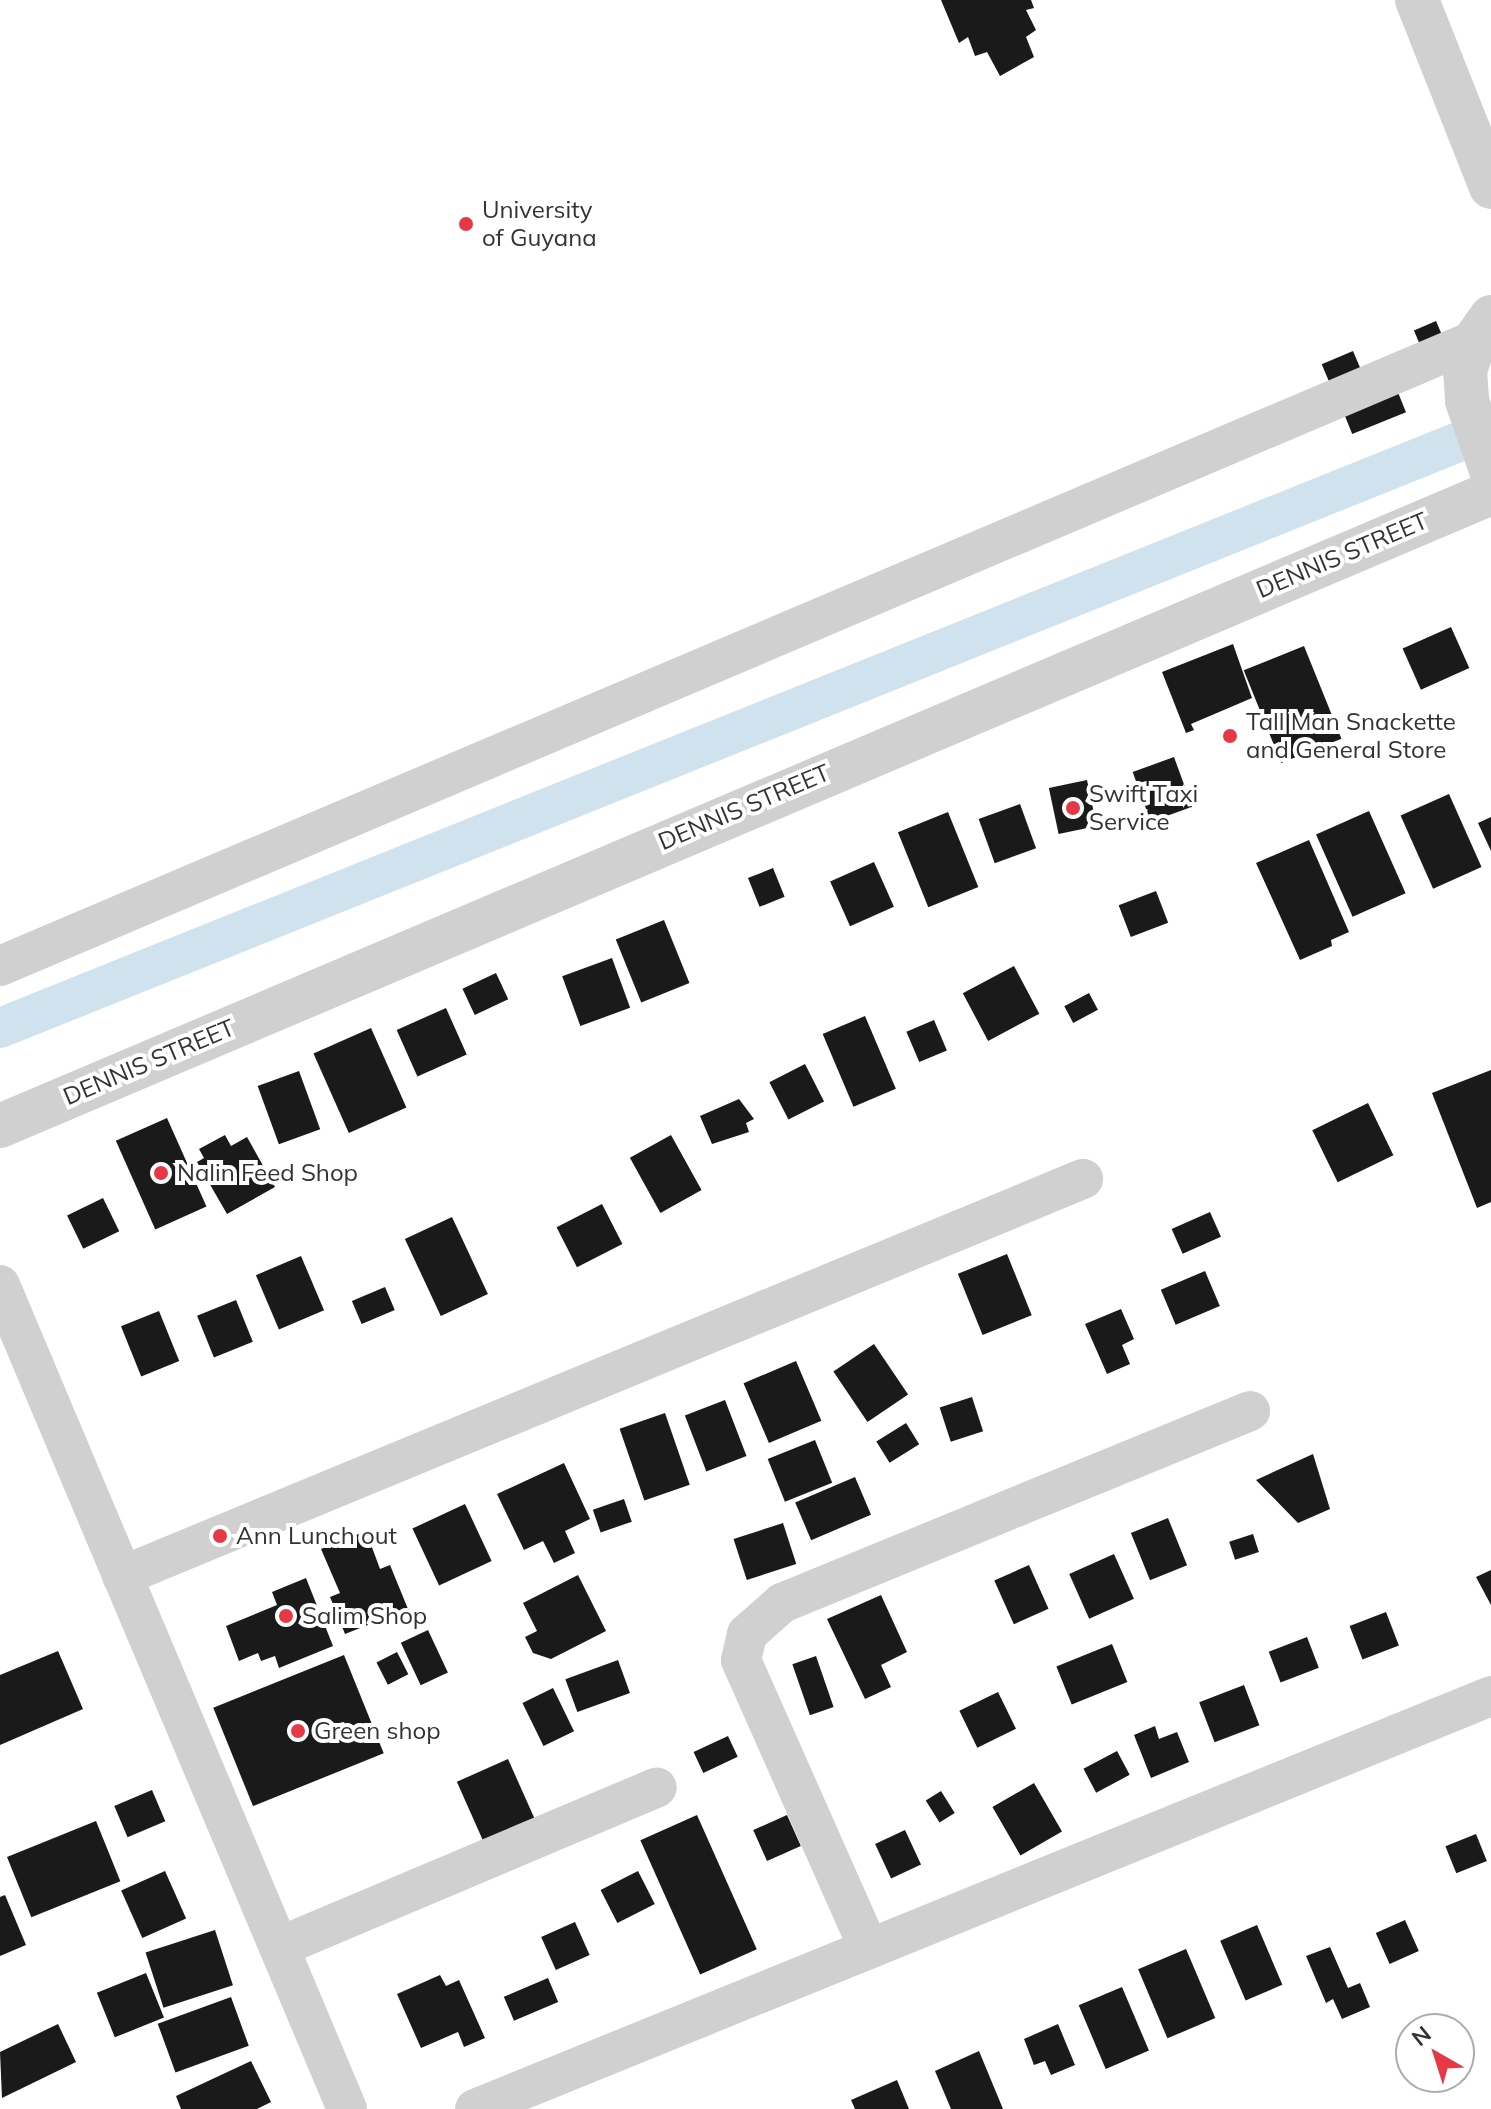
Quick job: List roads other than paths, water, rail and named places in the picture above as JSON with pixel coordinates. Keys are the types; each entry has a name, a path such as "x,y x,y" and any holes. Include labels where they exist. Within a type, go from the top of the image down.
{"street":[{"path":"1417,0 1491,187"},
{"path":"1483,329 1465,370 1467,401 1488,459"},
{"path":"0,966 1483,329"},
{"name":"DENNIS STREET","path":"0,1126 1491,493"},
{"path":"122,1576 1083,1179"},
{"path":"0,1285 347,2109"},
{"path":"869,1949 741,1660 747,1634 782,1603 1250,1411"},
{"path":"475,2109 1491,1696"},
{"path":"279,1947 657,1787"}],"waterway":[{"path":"0,1028 1491,429"}],"place":[{"name":"University of Guyana","path":"466,224"},
{"name":"Tall Man Snackette and General Store","path":"1230,736"},
{"name":"Swift Taxi Service","path":"1073,808"},
{"name":"Nalin Feed Shop","path":"161,1173"},
{"name":"Ann Lunch out","path":"220,1536"},
{"name":"Salim Shop","path":"286,1616"},
{"name":"Green shop","path":"298,1731"}]}
